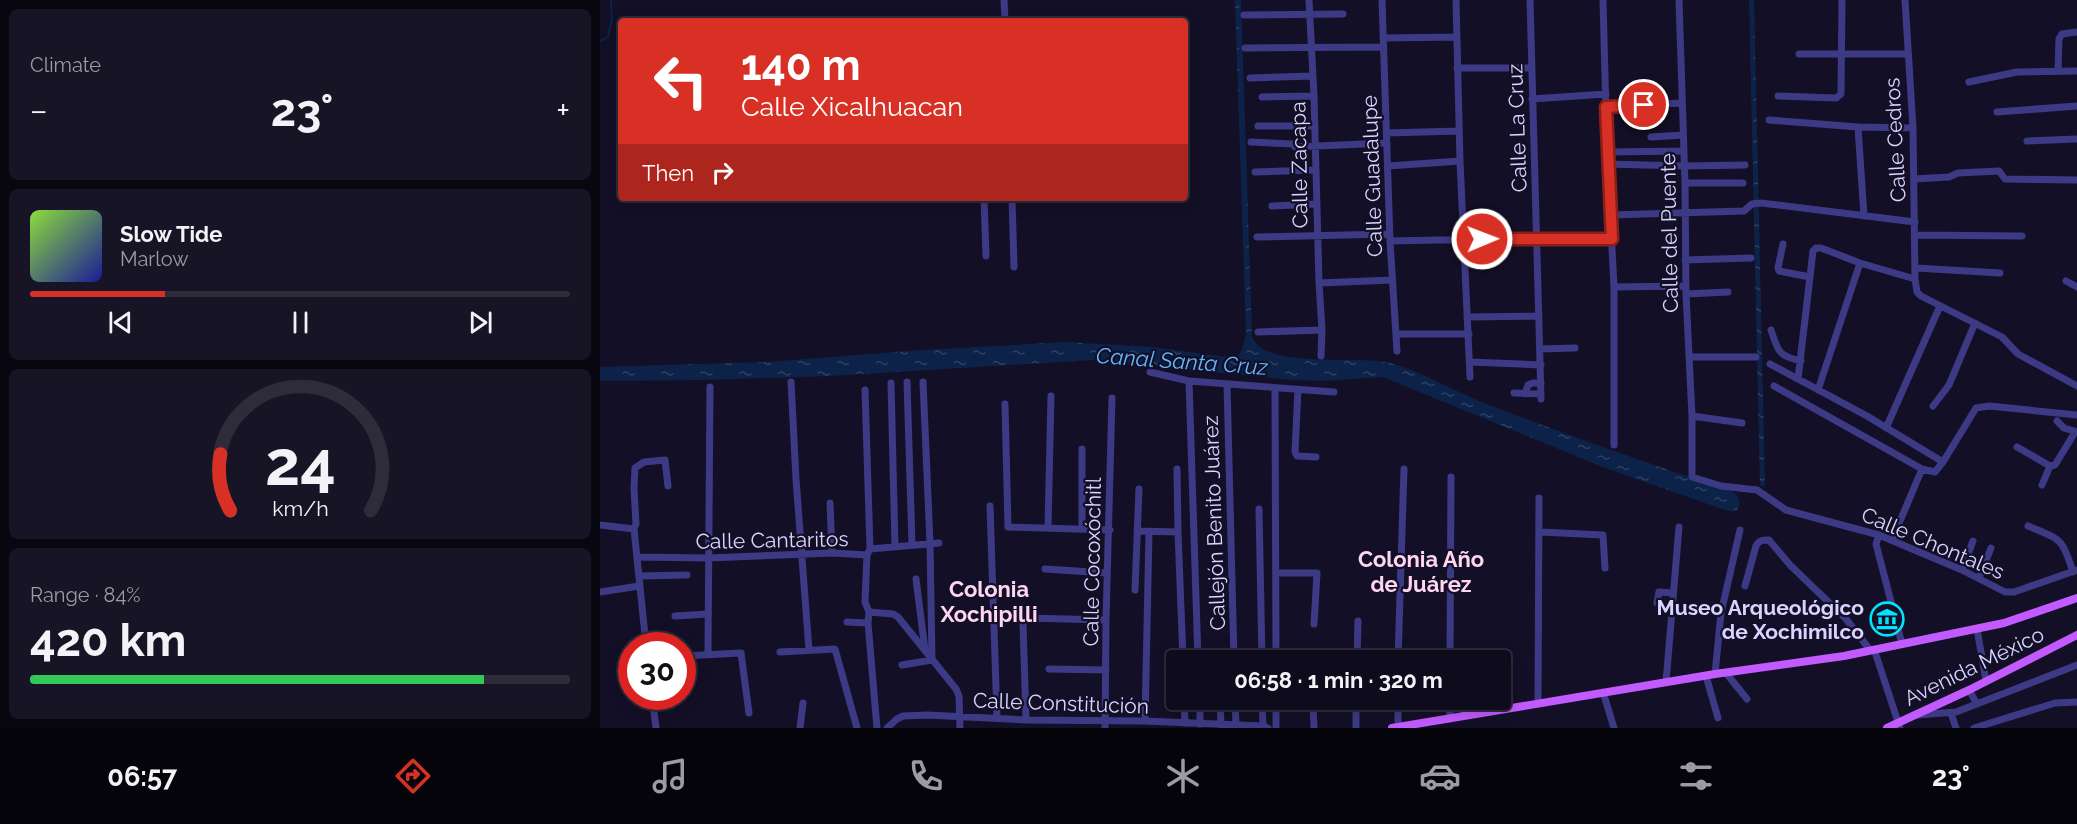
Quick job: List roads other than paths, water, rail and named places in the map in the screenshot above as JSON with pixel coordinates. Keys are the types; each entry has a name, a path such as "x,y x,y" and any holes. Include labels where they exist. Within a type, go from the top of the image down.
{"main road":[{"path":"1395,728 1440,724 1450,719 1603,692 1872,650 2004,623 2077,598"},
{"name":"Avenida México","path":"1887,728 1899,725 1914,715 2077,635"}],"street":[{"path":"1004,0 1005,18"},
{"name":"Calle Zacapa","path":"1309,0 1315,126 1318,283 1322,330 1321,356"},
{"name":"Calle Guadalupe","path":"1382,0 1390,238 1397,351"},
{"path":"1456,0 1460,161 1470,377"},
{"name":"Calle La Cruz","path":"1525,394 1541,396 1530,0"},
{"path":"1603,0 1607,164 1614,287 1614,445"},
{"name":"Calle del Puente","path":"1679,0 1685,260 1693,430"},
{"path":"1778,96 1840,97 1842,0"},
{"name":"Calle Cedros","path":"1905,0 1913,128 1915,279"},
{"path":"1244,15 1343,14"},
{"path":"2058,71 2062,34 2077,32"},
{"path":"1383,39 1456,37"},
{"path":"1245,48 1383,47"},
{"path":"1799,54 1907,54"},
{"path":"1457,68 1531,68"},
{"path":"1970,82 2017,72 2077,71"},
{"path":"1250,78 1313,76"},
{"path":"1532,99 1606,94"},
{"path":"1262,97 1314,96"},
{"path":"1606,107 1682,103"},
{"path":"1997,112 2077,106"},
{"path":"1769,120 1858,127 1913,128"},
{"path":"1258,126 1315,126"},
{"path":"1858,127 1864,216"},
{"path":"1387,133 1459,132"},
{"path":"1651,137 1683,135"},
{"path":"2027,141 2077,139"},
{"path":"1251,142 1293,144 1295,147 1387,142"},
{"path":"1607,152 1684,151"},
{"path":"1388,166 1460,161"},
{"path":"1607,164 1744,165"},
{"path":"1255,172 1316,170"},
{"path":"1914,179 1948,177 1958,173 1999,171 2005,179 2077,180"},
{"path":"1684,183 1743,183"},
{"path":"984,201 986,256"},
{"path":"1012,201 1014,267"},
{"path":"1611,215 1743,211 1752,204 1761,203 1915,222"},
{"path":"1272,206 1316,204"},
{"path":"1257,237 1317,235 1390,238 1612,239"},
{"path":"1916,236 2022,236"},
{"path":"1783,243 1779,272 1810,277"},
{"path":"1798,379 1813,252 1816,248 1821,248 1915,279 1917,292 1921,296 2002,337 2018,354 2077,386"},
{"path":"1685,260 1751,258"},
{"path":"1818,390 1860,262"},
{"path":"1916,268 2000,273"},
{"path":"1318,283 1392,280"},
{"path":"2066,281 2077,287"},
{"path":"1614,287 1728,292"},
{"path":"1887,428 1940,306"},
{"path":"1467,317 1539,316"},
{"path":"1933,406 1949,385 1975,323"},
{"path":"1258,332 1322,330"},
{"path":"1771,330 1780,354 1801,361"},
{"path":"1396,334 1469,334"},
{"path":"1540,349 1575,348"},
{"path":"1690,357 1756,357"},
{"path":"1470,362 1541,365"},
{"path":"1770,364 1887,428 1943,462"},
{"path":"1150,372 1189,381 1334,392"},
{"path":"1189,381 1198,650"},
{"path":"791,382 809,650"},
{"path":"907,382 912,544"},
{"path":"923,382 932,660"},
{"path":"891,383 895,546"},
{"path":"1514,393 1525,394 1528,385 1541,383"},
{"name":"Callejón Benito Juárez","path":"1227,384 1234,650"},
{"path":"1774,386 1922,469 1935,472 1976,408 1989,406 2077,415"},
{"path":"708,654 710,387"},
{"path":"1275,389 1276,650"},
{"path":"865,390 868,552 865,602 869,612 877,728"},
{"path":"1298,390 1295,452 1297,456 1316,457"},
{"path":"1048,528 1051,396"},
{"name":"Calle Cocoxóchitl","path":"1105,725 1112,398"},
{"path":"1005,404 1008,527 1110,530"},
{"path":"1692,416 1742,423"},
{"path":"2017,447 2050,466 2055,465 2076,432 2064,428 2057,421"},
{"name":"Calle Chontales","path":"1693,430 1692,477 1721,486 1757,490 1786,510 1892,540 1962,570 2005,592 2014,592 2075,572"},
{"path":"1082,449 1082,528"},
{"path":"644,632 634,529 636,524 635,468 644,462 665,460 668,486"},
{"path":"2042,485 2050,466"},
{"path":"1177,469 1183,650"},
{"path":"1398,650 1404,469"},
{"path":"1892,540 1922,469"},
{"path":"1450,650 1451,477"},
{"path":"1135,590 1138,489"},
{"path":"1538,704 1539,498"},
{"path":"830,503 832,554"},
{"path":"990,506 997,718"},
{"path":"1259,509 1262,650"},
{"path":"600,525 634,529"},
{"path":"2028,526 2061,542 2075,572"},
{"path":"1666,682 1679,527"},
{"path":"1716,674 1720,613 1740,530"},
{"path":"1137,531 1178,532"},
{"path":"1540,532 1603,535 1605,568"},
{"path":"1145,721 1149,533"},
{"path":"1878,535 1876,544 1902,644"},
{"path":"1745,586 1758,542 1769,540 1790,565 1846,619 1872,650 1899,725"},
{"path":"1962,570 1973,541"},
{"name":"Calle Cantaritos","path":"638,557 708,558 832,554 939,543"},
{"path":"1979,578 1990,548"},
{"path":"1045,569 1107,573"},
{"path":"1276,573 1317,573 1314,624"},
{"path":"639,576 687,574"},
{"path":"916,579 925,651"},
{"path":"600,592 639,586"},
{"path":"1657,603 1659,592 1673,593"},
{"path":"869,612 893,614 958,692 960,728"},
{"path":"675,616 708,614"},
{"path":"1026,720 1023,623 1027,618 1106,620"},
{"path":"848,621 868,623"},
{"path":"1357,650 1358,621"},
{"path":"1977,629 1986,681"},
{"path":"780,651 835,649 857,728"},
{"path":"696,655 741,653 749,713"},
{"path":"902,665 932,660"},
{"path":"1914,715 1951,713 2077,664"},
{"path":"1049,669 1106,670"},
{"path":"1726,673 1747,699"},
{"path":"1706,676 1718,718"},
{"path":"1969,690 1977,704"},
{"path":"1603,692 1614,728"},
{"path":"1974,728 2055,703 2077,702"},
{"path":"800,728 803,703"},
{"path":"654,710 656,728"},
{"path":"1184,710 1185,723"},
{"path":"1200,710 1200,724"},
{"path":"1220,710 1221,725"},
{"path":"1235,710 1236,725"},
{"path":"1263,710 1265,727"},
{"path":"1276,710 1276,728"},
{"path":"1313,710 1314,728"},
{"path":"1356,710 1356,728"},
{"path":"1395,728 1397,710"},
{"path":"1450,710 1450,719"},
{"path":"1951,713 1956,728"},
{"name":"Calle Constitución","path":"887,728 903,716 927,715 1105,725 1145,721 1265,727"}],"water":[{"name":"Canal Santa Cruz","path":"1235,0 1241,0 1252,336 1260,347 1274,354 1294,358 1380,361 1406,368 1491,406 1732,491 1739,500 1737,511 1722,509 1605,468 1383,377 1324,381 1292,380 1093,360 830,376 600,381 600,367 767,362 1065,342 1152,347 1227,357 1238,356 1246,334"},
{"path":"1749,0 1754,0 1765,487 1760,485"}],"waterway":[{"path":"600,41 608,37 612,19 611,0"}],"place":[{"name":"Museo Arqueológico de Xochimilco","path":"1887,619"}],"district":[{"name":"Colonia Año de Juárez","path":"1421,572"},
{"name":"Colonia Xochipilli","path":"989,602"}]}
